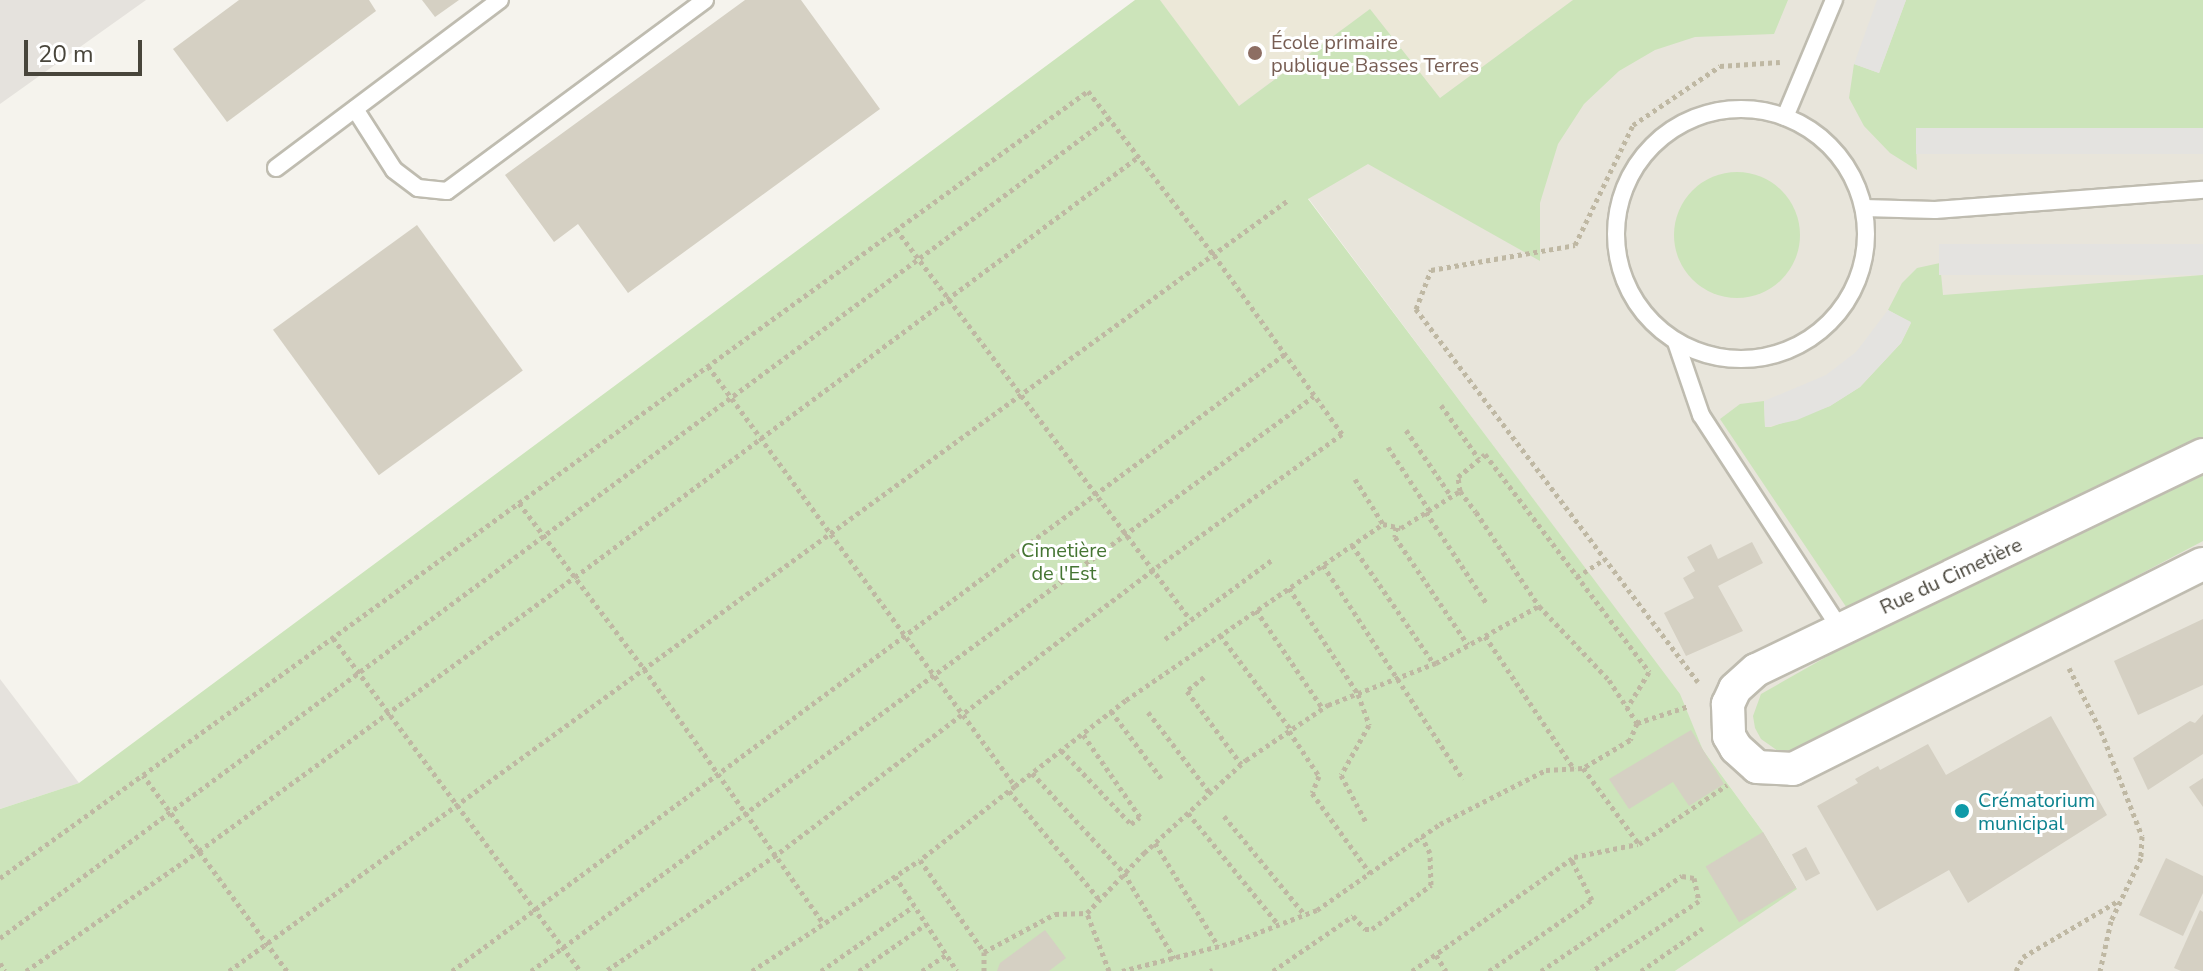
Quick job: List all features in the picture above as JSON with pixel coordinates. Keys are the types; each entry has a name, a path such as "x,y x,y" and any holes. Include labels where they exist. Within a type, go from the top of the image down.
{"street":[{"name":"Rue du Cimetière","path":"2203,455 1840,628 1744,678 1728,704 1726,722 1729,736 1745,759 1757,767 1776,771 1808,763 2203,564"}],"lane":[{"path":"276,168 500,0"},
{"path":"355,109 394,170 418,188 447,191 705,0"},
{"path":"1785,117 1834,0"},
{"path":"1744,109 1785,117 1821,138 1848,170 1864,208 1866,250 1854,290 1830,323 1796,348 1756,359 1715,357 1676,342 1645,315 1624,280 1615,239 1620,199 1632,174 1638,162 1666,133 1704,114 1744,109"},
{"path":"1864,208 1935,210 2203,190"},
{"path":"1676,342 1701,415 1840,628"}],"path":[{"path":"1699,683 1416,309 1431,270 1575,245 1633,125 1720,66 1809,61"},
{"path":"0,878 1088,91 1214,255 1342,434 1153,570 776,855 606,971"},
{"path":"0,938 1109,118"},
{"path":"26,971 390,713 1138,157"},
{"path":"229,971 1287,201"},
{"path":"896,229 1190,619"},
{"path":"452,971 1285,354"},
{"path":"708,366 1015,786"},
{"path":"531,971 1314,396"},
{"path":"1441,405 1479,459"},
{"path":"1406,430 1451,496"},
{"path":"1388,447 1487,604"},
{"path":"1627,708 1649,672 1485,454 1458,477 1460,491 1539,606 1609,680 1627,708 1637,723"},
{"path":"1355,479 1383,524 1401,528 1460,491"},
{"path":"519,503 644,669 824,924"},
{"path":"752,971 920,860 1111,711 1383,524"},
{"path":"1396,527 1395,537 1468,645"},
{"path":"1352,545 1434,664"},
{"path":"1165,639 1273,559"},
{"path":"1577,577 1605,559"},
{"path":"1323,565 1463,779"},
{"path":"1289,588 1358,694 1369,725 1341,775 1367,824"},
{"path":"984,952 1055,914 1087,913 1155,843 1241,764 1323,709 1434,664 1539,606"},
{"path":"1256,610 1323,709"},
{"path":"1220,635 1319,776 1312,793 1370,873"},
{"path":"1485,636 1574,769"},
{"path":"333,638 580,971"},
{"path":"2068,666 2101,731 2142,836 2141,858 2111,921 2100,971"},
{"path":"1204,677 1187,691 1241,764"},
{"path":"1122,971 1218,946 1305,915 1422,837 1546,770 1583,768 1630,740 1637,723 1689,706"},
{"path":"1111,711 1161,778"},
{"path":"1148,712 1210,793"},
{"path":"1061,750 1131,824 1140,817 1082,733"},
{"path":"1583,768 1639,844"},
{"path":"1032,773 1124,873 1174,958"},
{"path":"143,775 287,971"},
{"path":"1412,971 1571,859 1639,844 1731,783"},
{"path":"1009,791 1099,899"},
{"path":"1188,813 1278,925"},
{"path":"1224,816 1305,915"},
{"path":"1273,971 1353,916 1365,929 1372,929 1431,885 1430,853 1422,837"},
{"path":"1155,843 1218,946"},
{"path":"1489,971 1592,900 1571,859"},
{"path":"920,860 984,952 984,971"},
{"path":"895,876 957,971"},
{"path":"1541,971 1682,876 1694,878 1699,901 1592,971"},
{"path":"2016,971 2023,957 2119,900"},
{"path":"821,971 914,906"},
{"path":"1087,913 1109,971"},
{"path":"859,971 926,924"},
{"path":"1641,971 1703,928"},
{"path":"922,971 946,955"},
{"path":"1435,955 1446,971"},
{"path":"0,963 5,971"}],"shaded area":[{"path":"0,0 146,0 0,104"},
{"path":"1160,0 2203,0 2203,971 1675,971 1797,888 1763,832 1703,750 1679,694"},
{"name":"École primaire publique Basses Terres","path":"1160,0 1573,0 1440,98 1370,9 1238,106"},
{"path":"1877,0 1906,0 1879,73 1854,64"},
{"path":"1916,128 2203,128 2203,154 1916,154"},
{"path":"1939,244 2203,244 2203,275 1939,275"},
{"path":"1888,310 1911,322 1901,343 1860,387 1830,406 1797,420 1765,427 1764,401 1826,375 1856,352"},
{"path":"0,679 79,783 0,809"}],"green space":[{"name":"Cimetière de l'Est","path":"1135,0 1160,0 1239,106 1370,9 1440,98 1573,0 1788,0 1774,34 1695,37 1655,50 1619,71 1584,104 1558,144 1540,203 1540,261 1368,164 1308,199 1680,694 1703,750 1763,832 1797,889 1675,971 0,971 0,809 79,783"},
{"path":"1906,0 2203,0 2203,128 1916,144 1917,170 1890,153 1864,126 1849,98 1854,64 1879,73"},
{"path":"1737,172 1761,177 1781,191 1795,211 1800,235 1795,259 1781,279 1761,293 1737,298 1713,293 1693,279 1679,259 1674,235 1679,211 1693,191 1713,177"},
{"path":"1940,263 1943,295 2203,275 2203,541 1806,750 1778,751 1761,739 1755,728 1753,716 1761,694 1865,635 1720,419 1740,404 1764,401 1765,427 1771,427 1830,406 1860,387 1901,343 1911,323 1888,310 1902,283 1917,268"}],"building":[{"path":"239,0 369,0 376,11 227,122 173,49"},
{"path":"422,0 459,0 435,17"},
{"path":"745,0 801,0 880,109 628,293 578,224 554,242 505,175"},
{"path":"417,225 523,371 379,475 273,330"},
{"path":"1752,542 1763,563 1718,586 1743,631 1686,656 1664,613 1694,598 1683,578 1695,571 1687,557 1711,544 1718,559"},
{"path":"2203,619 2203,685 2138,715 2114,661"},
{"path":"2203,714 2203,754 2148,790 2133,758 2190,721 2195,723"},
{"name":"Crématorium municipal","path":"2051,716 2107,815 1968,903 1949,870 1877,911 1817,806 1858,783 1855,779 1878,766 1880,770 1928,744 1946,775"},
{"path":"1691,730 1724,784 1689,806 1673,782 1629,809 1609,779"},
{"path":"2203,778 2203,807 2189,787"},
{"path":"1763,832 1796,888 1739,922 1706,867"},
{"path":"1806,847 1820,873 1806,881 1792,855"},
{"path":"2166,858 2203,876 2203,893 2183,936 2139,915"},
{"path":"2200,910 2203,912 2203,971 2181,971 2174,968"},
{"path":"1045,930 1066,958 1049,971 997,971 1000,963"}],"place":[{"name":"École primaire publique Basses Terres","path":"1255,53"},
{"name":"Crématorium municipal","path":"1962,811"}]}
